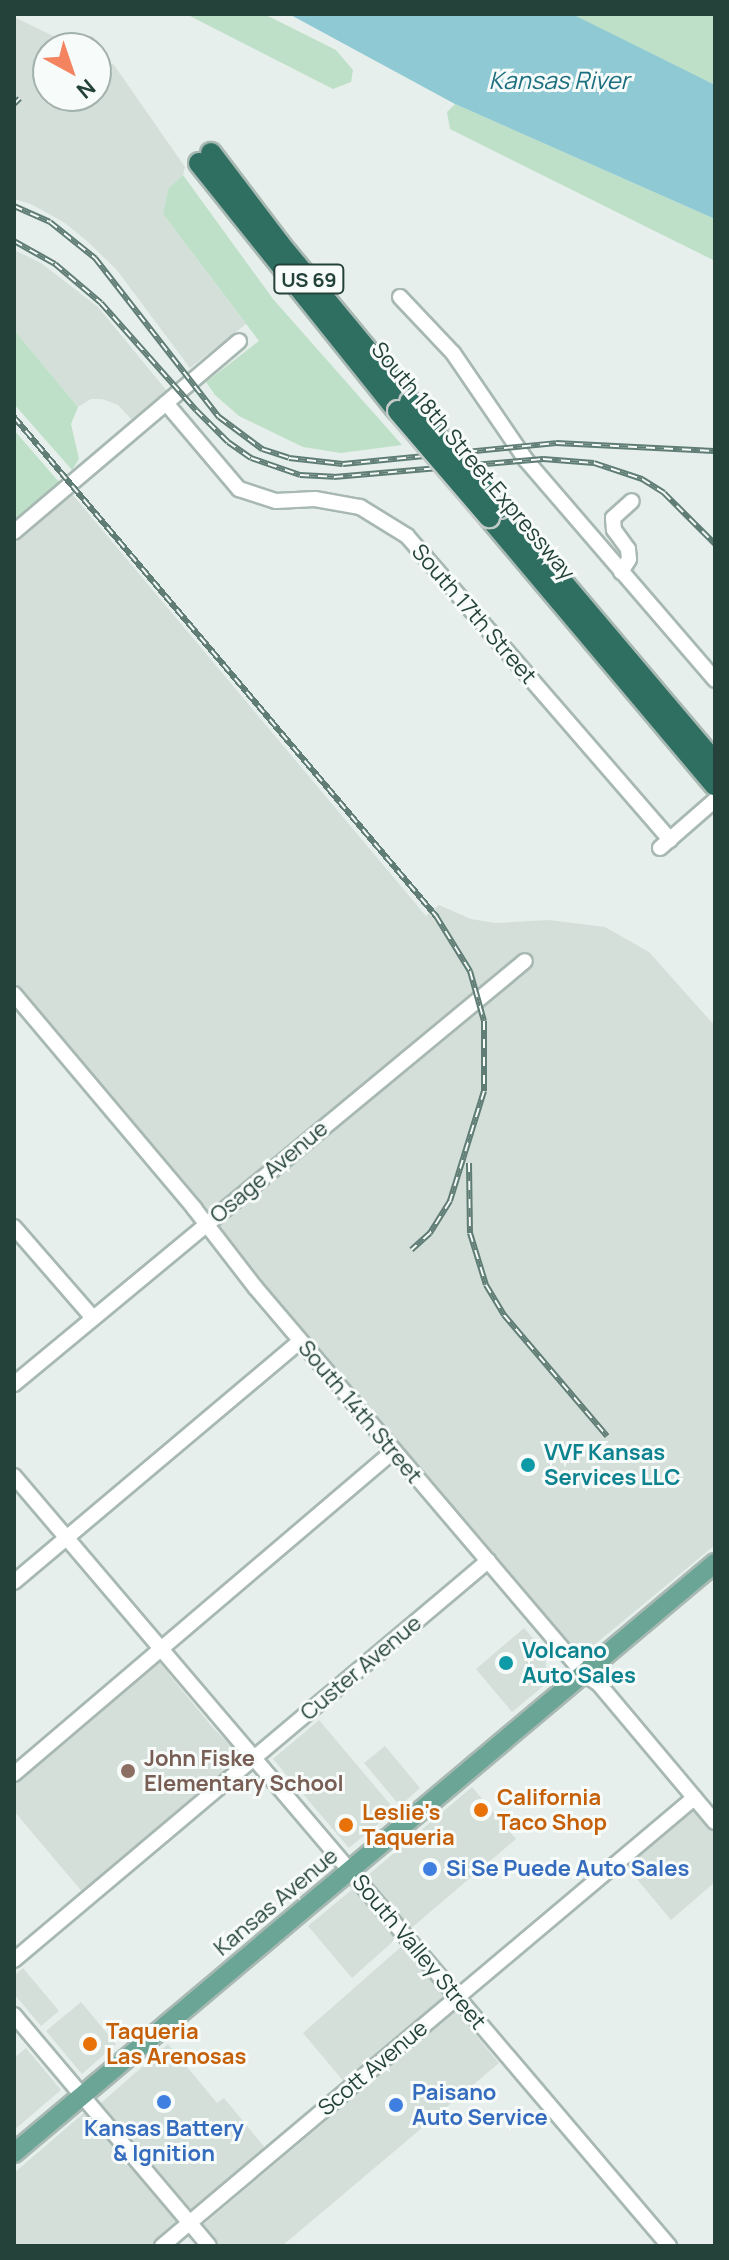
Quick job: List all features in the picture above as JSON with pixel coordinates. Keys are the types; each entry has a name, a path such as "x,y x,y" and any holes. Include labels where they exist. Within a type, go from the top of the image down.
{"highway":[{"name":"South 18th Street Expressway","path":"205,158 404,406 703,756 715,785"}],"main road":[{"name":"Kansas Avenue","path":"14,2153 715,1563"}],"street":[{"path":"400,297 453,353 515,446 715,680"},
{"path":"14,532 239,341"},
{"name":"South 17th Street","path":"166,403 239,489 276,501 315,499 360,507 407,536 665,844 715,800"},
{"path":"621,572 629,559 628,549 614,530 613,518 632,501"},
{"name":"Osage Avenue","path":"14,1384 525,961"},
{"name":"South 14th Street","path":"14,994 300,1341 584,1674 599,1684 715,1822"},
{"path":"14,1227 93,1318"},
{"path":"14,1582 300,1341"},
{"path":"14,1774 394,1451"},
{"name":"South Valley Street","path":"14,1476 669,2246"},
{"name":"Custer Avenue","path":"14,1960 488,1561"},
{"name":"Scott Avenue","path":"162,2246 694,1798"},
{"path":"14,2015 209,2246"}],"shaded area":[{"path":"14,17 45,32 32,32 32,112 112,112 114,65 185,167 183,175 168,189 163,214 246,324 190,368 116,269 88,242 65,223 31,204 14,199"},
{"path":"14,250 41,263 98,307 167,391 132,420 118,405 102,399 91,399 78,407 14,330"},
{"path":"72,494 426,916 439,905 471,919 495,923 549,920 605,927 649,952 715,1026 715,1545 593,1646 574,1648 561,1638 237,1256 202,1203 14,981 14,544"},
{"path":"524,1628 545,1652 547,1683 512,1712 476,1669"},
{"name":"John Fiske Elementary School","path":"159,1662 214,1729 243,1757 84,1894 14,1811 14,1782"},
{"path":"319,1720 395,1810 349,1848 273,1759"},
{"path":"385,1746 420,1788 400,1806 364,1763"},
{"path":"472,1787 516,1839 409,1930 367,1876"},
{"path":"693,1809 715,1831 715,1882 671,1920 626,1866"},
{"path":"354,1888 398,1937 352,1978 308,1926"},
{"path":"403,1945 447,1997 345,2083 303,2033"},
{"path":"23,1968 59,2011 41,2026 14,1994 14,1976"},
{"path":"81,2002 116,2044 82,2074 46,2031"},
{"path":"456,2011 499,2063 282,2246 221,2246 203,2225"},
{"path":"168,2044 217,2103 224,2098 266,2149 192,2211 101,2103"},
{"path":"26,2048 61,2090 14,2130 14,2058"},
{"path":"85,2112 179,2222 151,2246 14,2246 14,2173"}],"green space":[{"path":"186,14 264,14 336,50 353,70 351,82 333,89"},
{"path":"572,14 715,14 715,85 649,54"},
{"path":"455,104 715,219 715,261 450,129 447,112"},
{"path":"183,175 273,299 402,445 341,453 303,447 239,416 215,395 206,382 259,341 163,214 168,189"},
{"path":"14,330 78,407 71,424 79,459 72,470 14,404"},
{"path":"14,430 59,482 14,520"}],"water":[{"name":"Kansas River","path":"289,14 572,14 715,85 715,219 455,104"}],"railway":[{"path":"14,104 20,98"},
{"path":"14,206 50,222 95,258 219,417 262,449 289,458 343,464 556,443 715,451"},
{"path":"14,241 55,264 101,303 196,410 228,442 251,458 300,475 334,477 543,459 594,463 642,479 664,493 715,544"},
{"path":"14,417 436,916 470,971 484,1021 484,1091 450,1201 430,1233 411,1250"},
{"path":"469,1163 470,1233 486,1285 504,1315 607,1436"}],"place":[{"name":"VVF Kansas Services LLC","path":"528,1465"},
{"name":"Volcano Auto Sales","path":"506,1663"},
{"name":"John Fiske Elementary School","path":"128,1771"},
{"name":"California Taco Shop","path":"481,1810"},
{"name":"Leslie's Taqueria","path":"346,1825"},
{"name":"Si Se Puede Auto Sales","path":"430,1869"},
{"name":"Taqueria Las Arenosas","path":"90,2044"},
{"name":"Kansas Battery & Ignition","path":"164,2102"},
{"name":"Paisano Auto Service","path":"396,2105"}]}
